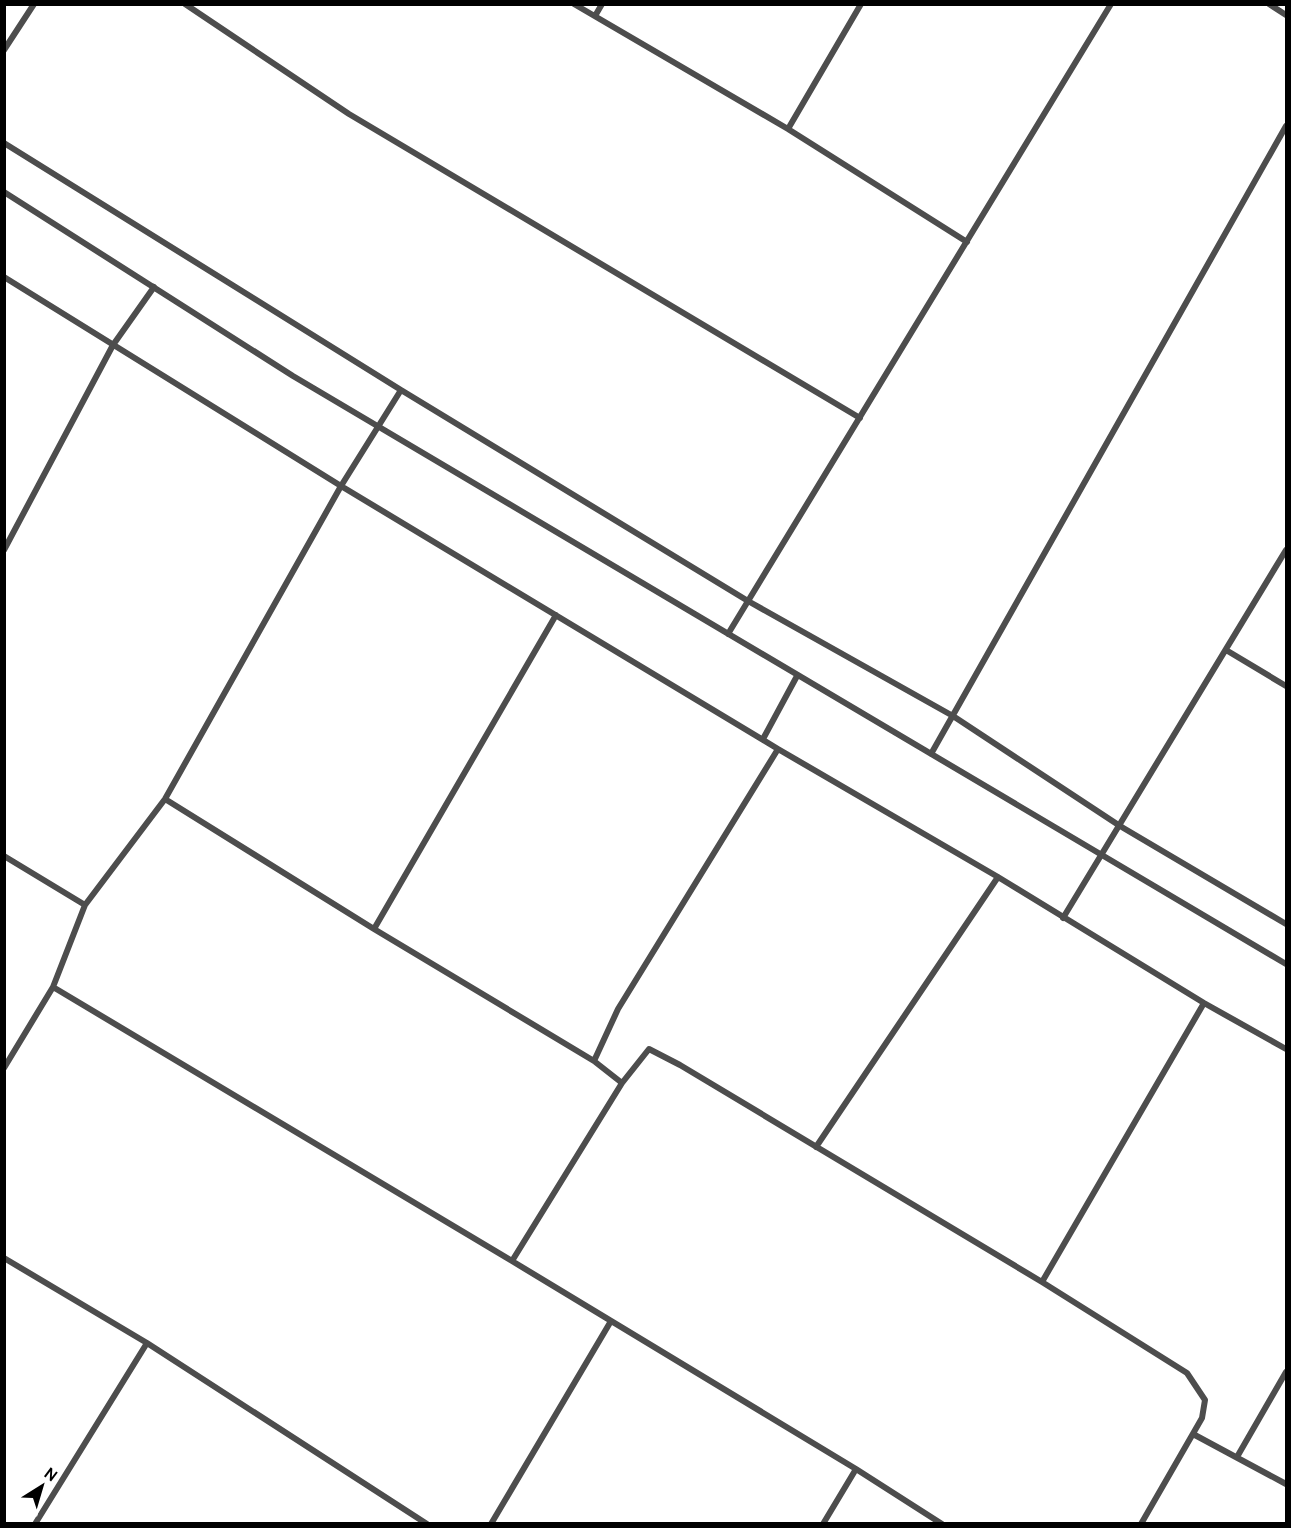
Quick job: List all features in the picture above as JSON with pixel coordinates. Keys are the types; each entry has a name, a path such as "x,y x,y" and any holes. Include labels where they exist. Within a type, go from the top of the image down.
{"street":[{"path":"4,50 34,4"},
{"path":"185,4 349,114 860,418"},
{"path":"574,4 788,129 967,242"},
{"path":"595,16 602,4"},
{"path":"788,129 861,4"},
{"path":"728,634 1110,4"},
{"path":"1269,4 1287,15"},
{"path":"931,754 1287,126"},
{"path":"4,143 401,390 748,601 953,716 1120,826 1287,924"},
{"path":"4,192 293,376 1287,964"},
{"path":"4,277 341,486 763,740 998,877 1204,1003 1287,1049"},
{"path":"4,550 113,345 154,287"},
{"path":"4,1068 53,987 85,905 165,800 341,486 401,390"},
{"path":"1063,918 1287,550"},
{"path":"374,929 556,615"},
{"path":"1226,650 1287,686"},
{"path":"763,740 797,676"},
{"path":"594,1060 618,1009 778,749"},
{"path":"165,800 374,929 594,1060 622,1083"},
{"path":"4,856 85,905"},
{"path":"816,1147 998,877"},
{"path":"53,987 611,1321 856,1469 942,1524"},
{"path":"1042,1282 1204,1003"},
{"path":"512,1262 622,1083 649,1049 1042,1282 1187,1373 1205,1400 1202,1418 1142,1524"},
{"path":"4,1258 147,1343 427,1524"},
{"path":"491,1524 611,1321"},
{"path":"35,1524 147,1343"},
{"path":"1237,1457 1287,1372"},
{"path":"1193,1434 1287,1484"},
{"path":"824,1524 856,1469"}]}
